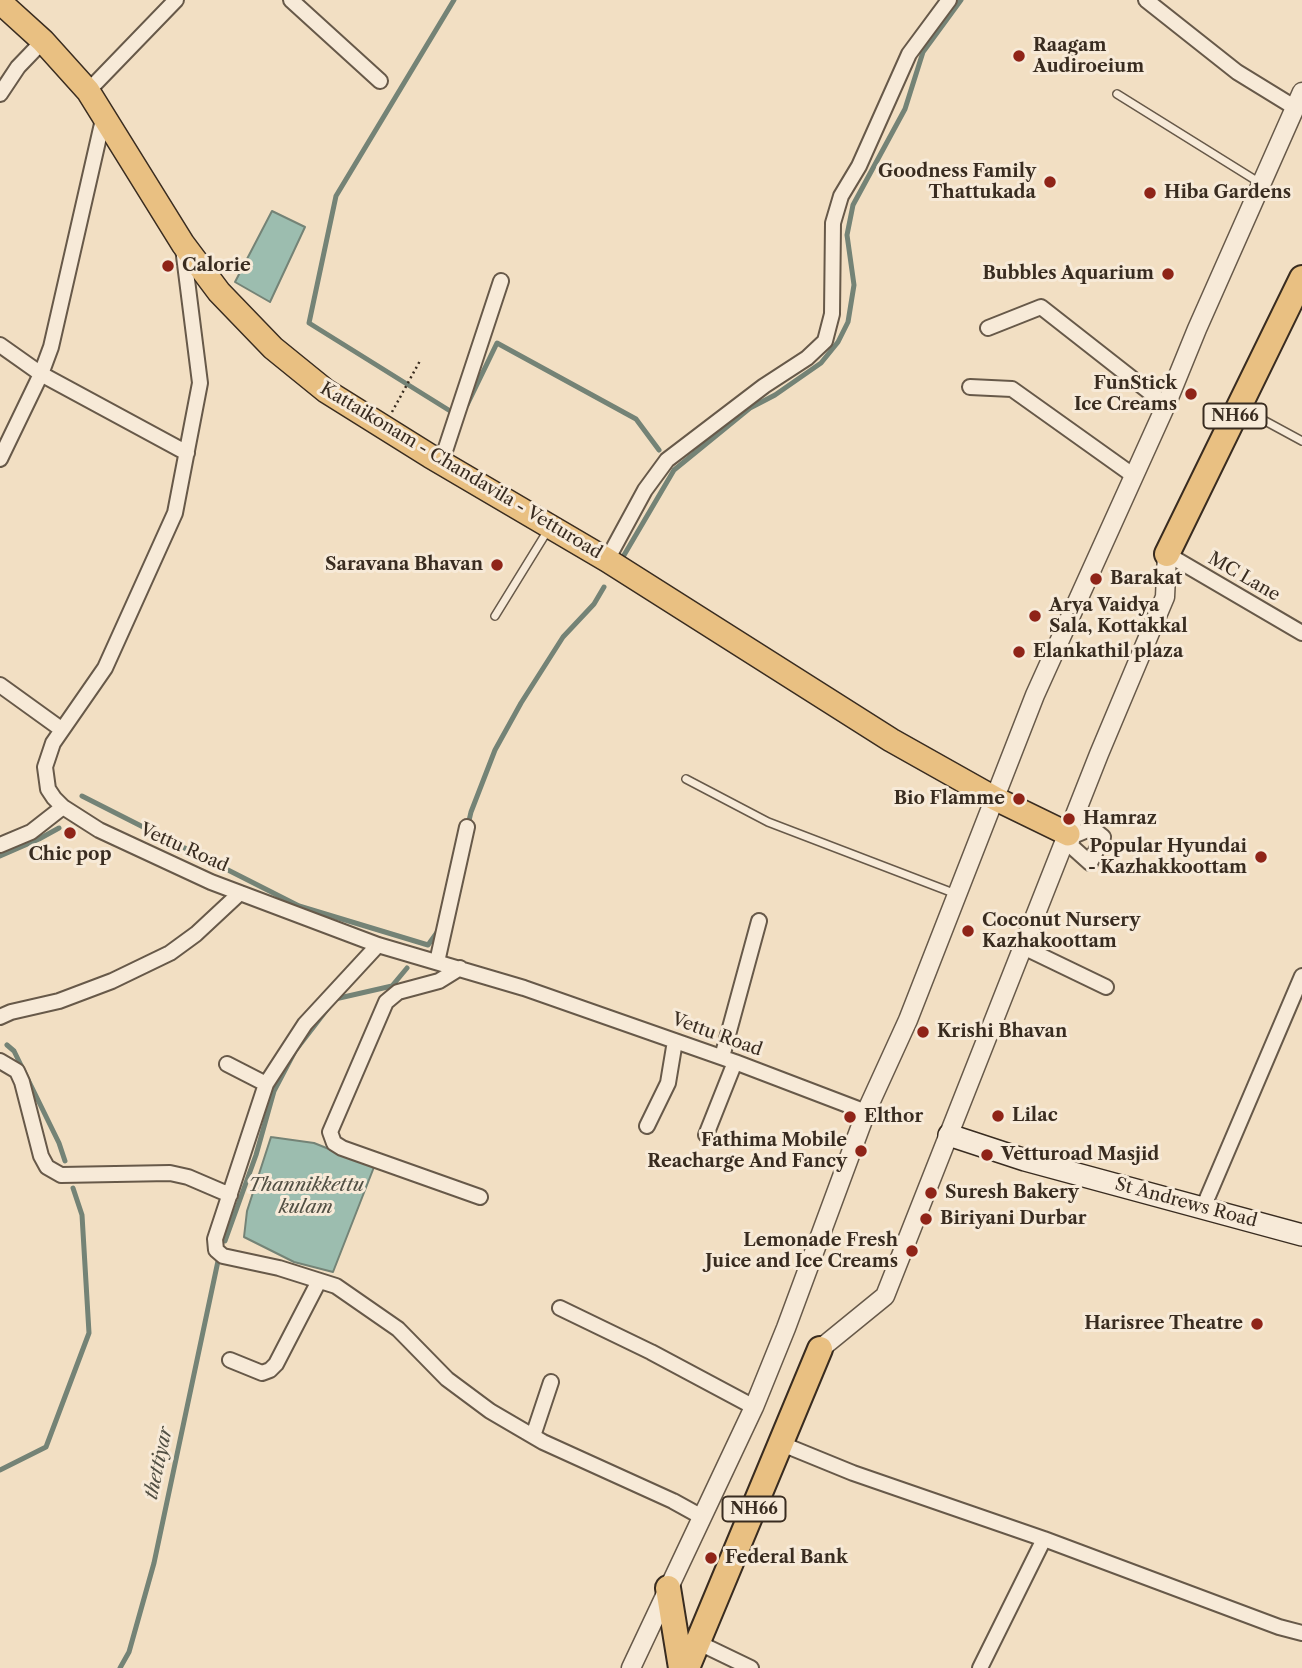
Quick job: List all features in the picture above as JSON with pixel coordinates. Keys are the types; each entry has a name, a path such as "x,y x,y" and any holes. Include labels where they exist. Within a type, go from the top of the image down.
{"highway":[{"name":"NH66","path":"1167,554 1302,278"},
{"name":"NH66","path":"684,1668 699,1643 820,1349"},
{"path":"668,1588 684,1668"}],"main road":[{"name":"Kattaikonam - Chandavila - Vetturoad","path":"0,2 43,41 89,92 183,244 219,292 273,348 326,391 441,463 607,560 891,740 996,799 1071,835"},
{"name":"St Andrews Road","path":"949,1135 1025,1160 1302,1235"}],"street":[{"path":"89,92 176,0"},
{"path":"291,0 380,81"},
{"path":"607,560 645,490 667,460 754,393 807,358 825,341 832,314 833,223 841,196 859,166 909,54 949,0"},
{"path":"631,1668 754,1407 866,1112 908,1020 1035,695 1166,405 1298,99 1237,72 1146,0"},
{"path":"0,94 19,67 43,41"},
{"path":"0,459 51,347 104,115"},
{"name":"Vettu Road","path":"183,244 200,383 175,513 105,668 61,729 48,755 48,789 63,807 99,830 211,882 378,945 524,988 866,1112"},
{"path":"441,463 501,281"},
{"path":"988,328 1041,307 1166,405"},
{"path":"0,345 41,374 187,453"},
{"path":"970,387 1012,389 1134,476"},
{"path":"820,1349 885,1296 1165,597 1167,554"},
{"name":"MC Lane","path":"1167,554 1302,633"},
{"path":"0,685 61,729"},
{"path":"0,845 31,832 63,807"},
{"path":"437,962 467,827"},
{"path":"0,1017 10,1012 59,1001 102,985 170,953 196,934 240,893"},
{"path":"706,1135 728,1060 759,921"},
{"path":"378,945 305,1024 266,1084 215,1239 216,1250 223,1255 279,1268 336,1286 398,1329 447,1379 490,1411 533,1436 702,1517"},
{"path":"1023,947 1106,987"},
{"path":"460,968 439,981 398,992 386,1002 330,1132 334,1143 342,1148 480,1198"},
{"path":"1203,1208 1302,976"},
{"path":"647,1126 668,1083 675,1041"},
{"path":"0,1061 17,1072 22,1082 41,1156 47,1167 61,1175 170,1173 188,1177 230,1195"},
{"path":"228,1064 266,1084"},
{"path":"230,1360 262,1373 270,1370 276,1364 319,1280"},
{"path":"560,1308 652,1352 754,1407"},
{"path":"533,1436 551,1382"},
{"path":"782,1444 853,1473 1302,1633"},
{"path":"979,1668 1044,1539"},
{"path":"699,1643 751,1668"}],"lane":[{"path":"1117,94 1260,184"},
{"path":"1239,407 1302,441"},
{"path":"495,616 550,526"},
{"path":"686,779 768,822 956,894"}],"path":[{"path":"384,427 421,359"}],"water":[{"path":"272,211 305,227 270,302 235,282"},
{"name":"Thannikkettu kulam","path":"271,1137 314,1143 374,1167 333,1272 294,1262 244,1237 247,1211"}],"waterway":[{"path":"454,0 336,196 309,323 455,414"},
{"path":"620,562 674,470 750,408 775,395 821,363 838,342 848,322 854,285 847,235 853,205 905,109 923,52 961,0"},
{"path":"467,405 497,343 636,419 659,450"},
{"path":"468,825 495,750 521,703 563,637 594,604 604,587"},
{"path":"82,796 299,906 428,945 438,931"},
{"path":"0,856 59,828"},
{"name":"thettiyar","path":"225,1241 256,1155 274,1091 295,1051 335,999 392,986 407,968"},
{"path":"7,1045 14,1051 59,1143 65,1161"},
{"path":"0,1470 46,1447 89,1333 82,1215 73,1188"},
{"name":"thettiyar","path":"120,1668 129,1652 154,1563 218,1261"}],"place":[{"name":"Raagam Audiroeium","path":"1019,56"},
{"name":"Goodness Family Thattukada","path":"1050,182"},
{"name":"Hiba Gardens","path":"1150,193"},
{"name":"Calorie","path":"168,266"},
{"name":"Bubbles Aquarium","path":"1168,274"},
{"name":"FunStick Ice Creams","path":"1191,394"},
{"name":"Saravana Bhavan","path":"497,565"},
{"name":"Barakat","path":"1096,579"},
{"name":"Arya Vaidya Sala, Kottakkal","path":"1035,616"},
{"name":"Elankathil plaza","path":"1019,652"},
{"name":"Bio Flamme","path":"1019,799"},
{"name":"Hamraz","path":"1069,819"},
{"name":"Chic pop","path":"70,833"},
{"name":"Popular Hyundai - Kazhakkoottam","path":"1261,857"},
{"name":"Coconut Nursery Kazhakoottam","path":"968,931"},
{"name":"Krishi Bhavan","path":"923,1032"},
{"name":"Lilac","path":"998,1116"},
{"name":"Elthor","path":"850,1117"},
{"name":"Fathima Mobile Reacharge And Fancy","path":"861,1151"},
{"name":"Vetturoad Masjid","path":"987,1155"},
{"name":"Suresh Bakery","path":"931,1193"},
{"name":"Biriyani Durbar","path":"926,1219"},
{"name":"Lemonade Fresh Juice and Ice Creams","path":"912,1251"},
{"name":"Harisree Theatre","path":"1257,1324"},
{"name":"Federal Bank","path":"711,1558"}]}
